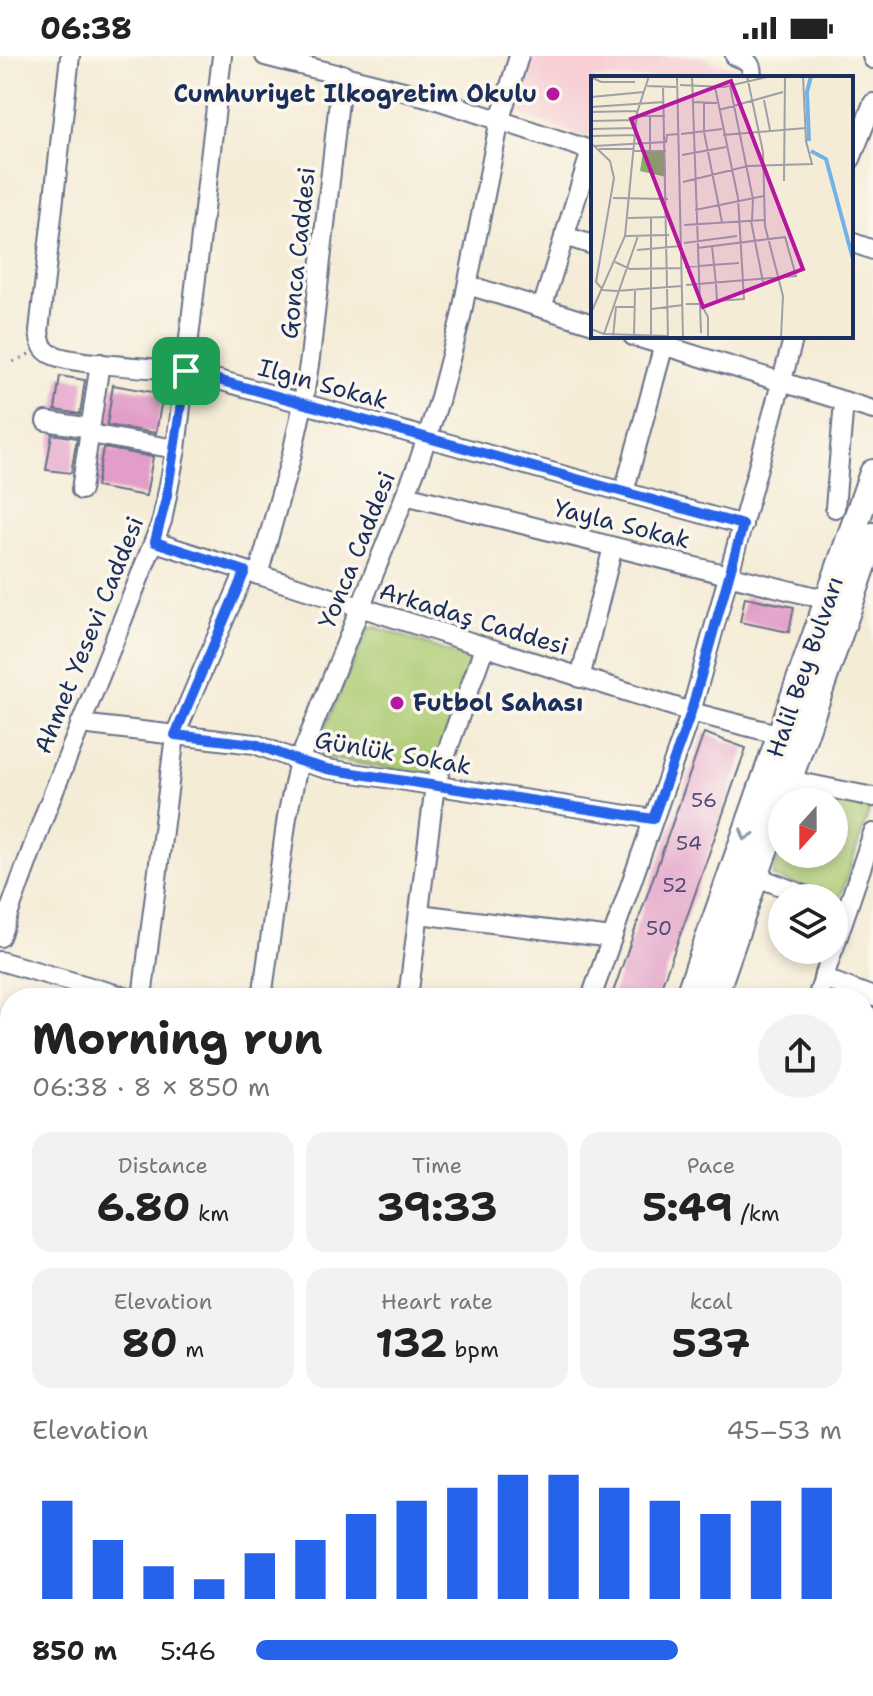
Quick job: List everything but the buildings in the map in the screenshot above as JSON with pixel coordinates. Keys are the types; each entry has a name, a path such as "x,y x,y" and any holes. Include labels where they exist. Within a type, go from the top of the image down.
{"highway":[{"name":"Halil Bey Bulvarı","path":"692,988 873,473"},
{"name":"Halil Bey Bulvarı","path":"716,988 789,780 865,585 873,536"}],"street":[{"name":"Ilgın Sokak","path":"70,56 40,340 48,352 55,356 100,363 186,371 743,525"},
{"name":"Ahmet Yesevi Caddesi","path":"0,937 80,724 162,521 176,449 222,56"},
{"path":"265,56 342,74 500,119 591,151"},
{"name":"Yonca Caddesi","path":"263,988 287,817 299,761 427,438 453,354 500,119 519,56"},
{"path":"735,56 749,63 751,76"},
{"name":"Gonca Caddesi","path":"143,988 175,735 252,573 291,458 310,358 342,74"},
{"path":"853,154 873,103"},
{"path":"542,308 591,154"},
{"path":"564,236 591,244"},
{"path":"853,243 873,250"},
{"path":"468,285 591,323"},
{"path":"594,988 691,712 793,338"},
{"path":"624,492 665,341 873,410"},
{"path":"81,490 100,363"},
{"path":"835,508 844,401"},
{"path":"46,421 176,449"},
{"name":"Yayla Sokak","path":"405,495 828,600"},
{"name":"Arkadaş Caddesi","path":"155,542 580,678 691,712 781,735"},
{"path":"580,678 613,547"},
{"path":"409,988 435,785 484,648"},
{"name":"Günlük Sokak","path":"80,724 255,744 327,769 653,819"},
{"path":"789,780 873,797"},
{"path":"848,892 872,839"},
{"path":"755,876 776,884"},
{"path":"419,914 612,938"},
{"path":"0,961 94,988"},
{"path":"820,988 828,964"},
{"path":"823,978 840,988"}],"shaded area":[{"name":"Cumhuriyet Ilkogretim Okulu","path":"525,56 699,56 745,72 744,76 591,76 591,139 507,109"}],"green space":[{"name":"Futbol Sahası","path":"376,627 474,661 433,776 326,758 317,745 368,629"},
{"path":"848,801 871,806 845,884 793,884 772,876 775,868 848,868"}],"place":[{"name":"Cumhuriyet Ilkogretim Okulu","path":"553,94"},
{"name":"Futbol Sahası","path":"397,703"}],"route":[{"path":"186,371 743,525 691,712 653,819 327,769 255,744 175,735 245,571 155,542 176,449 186,371"}]}
